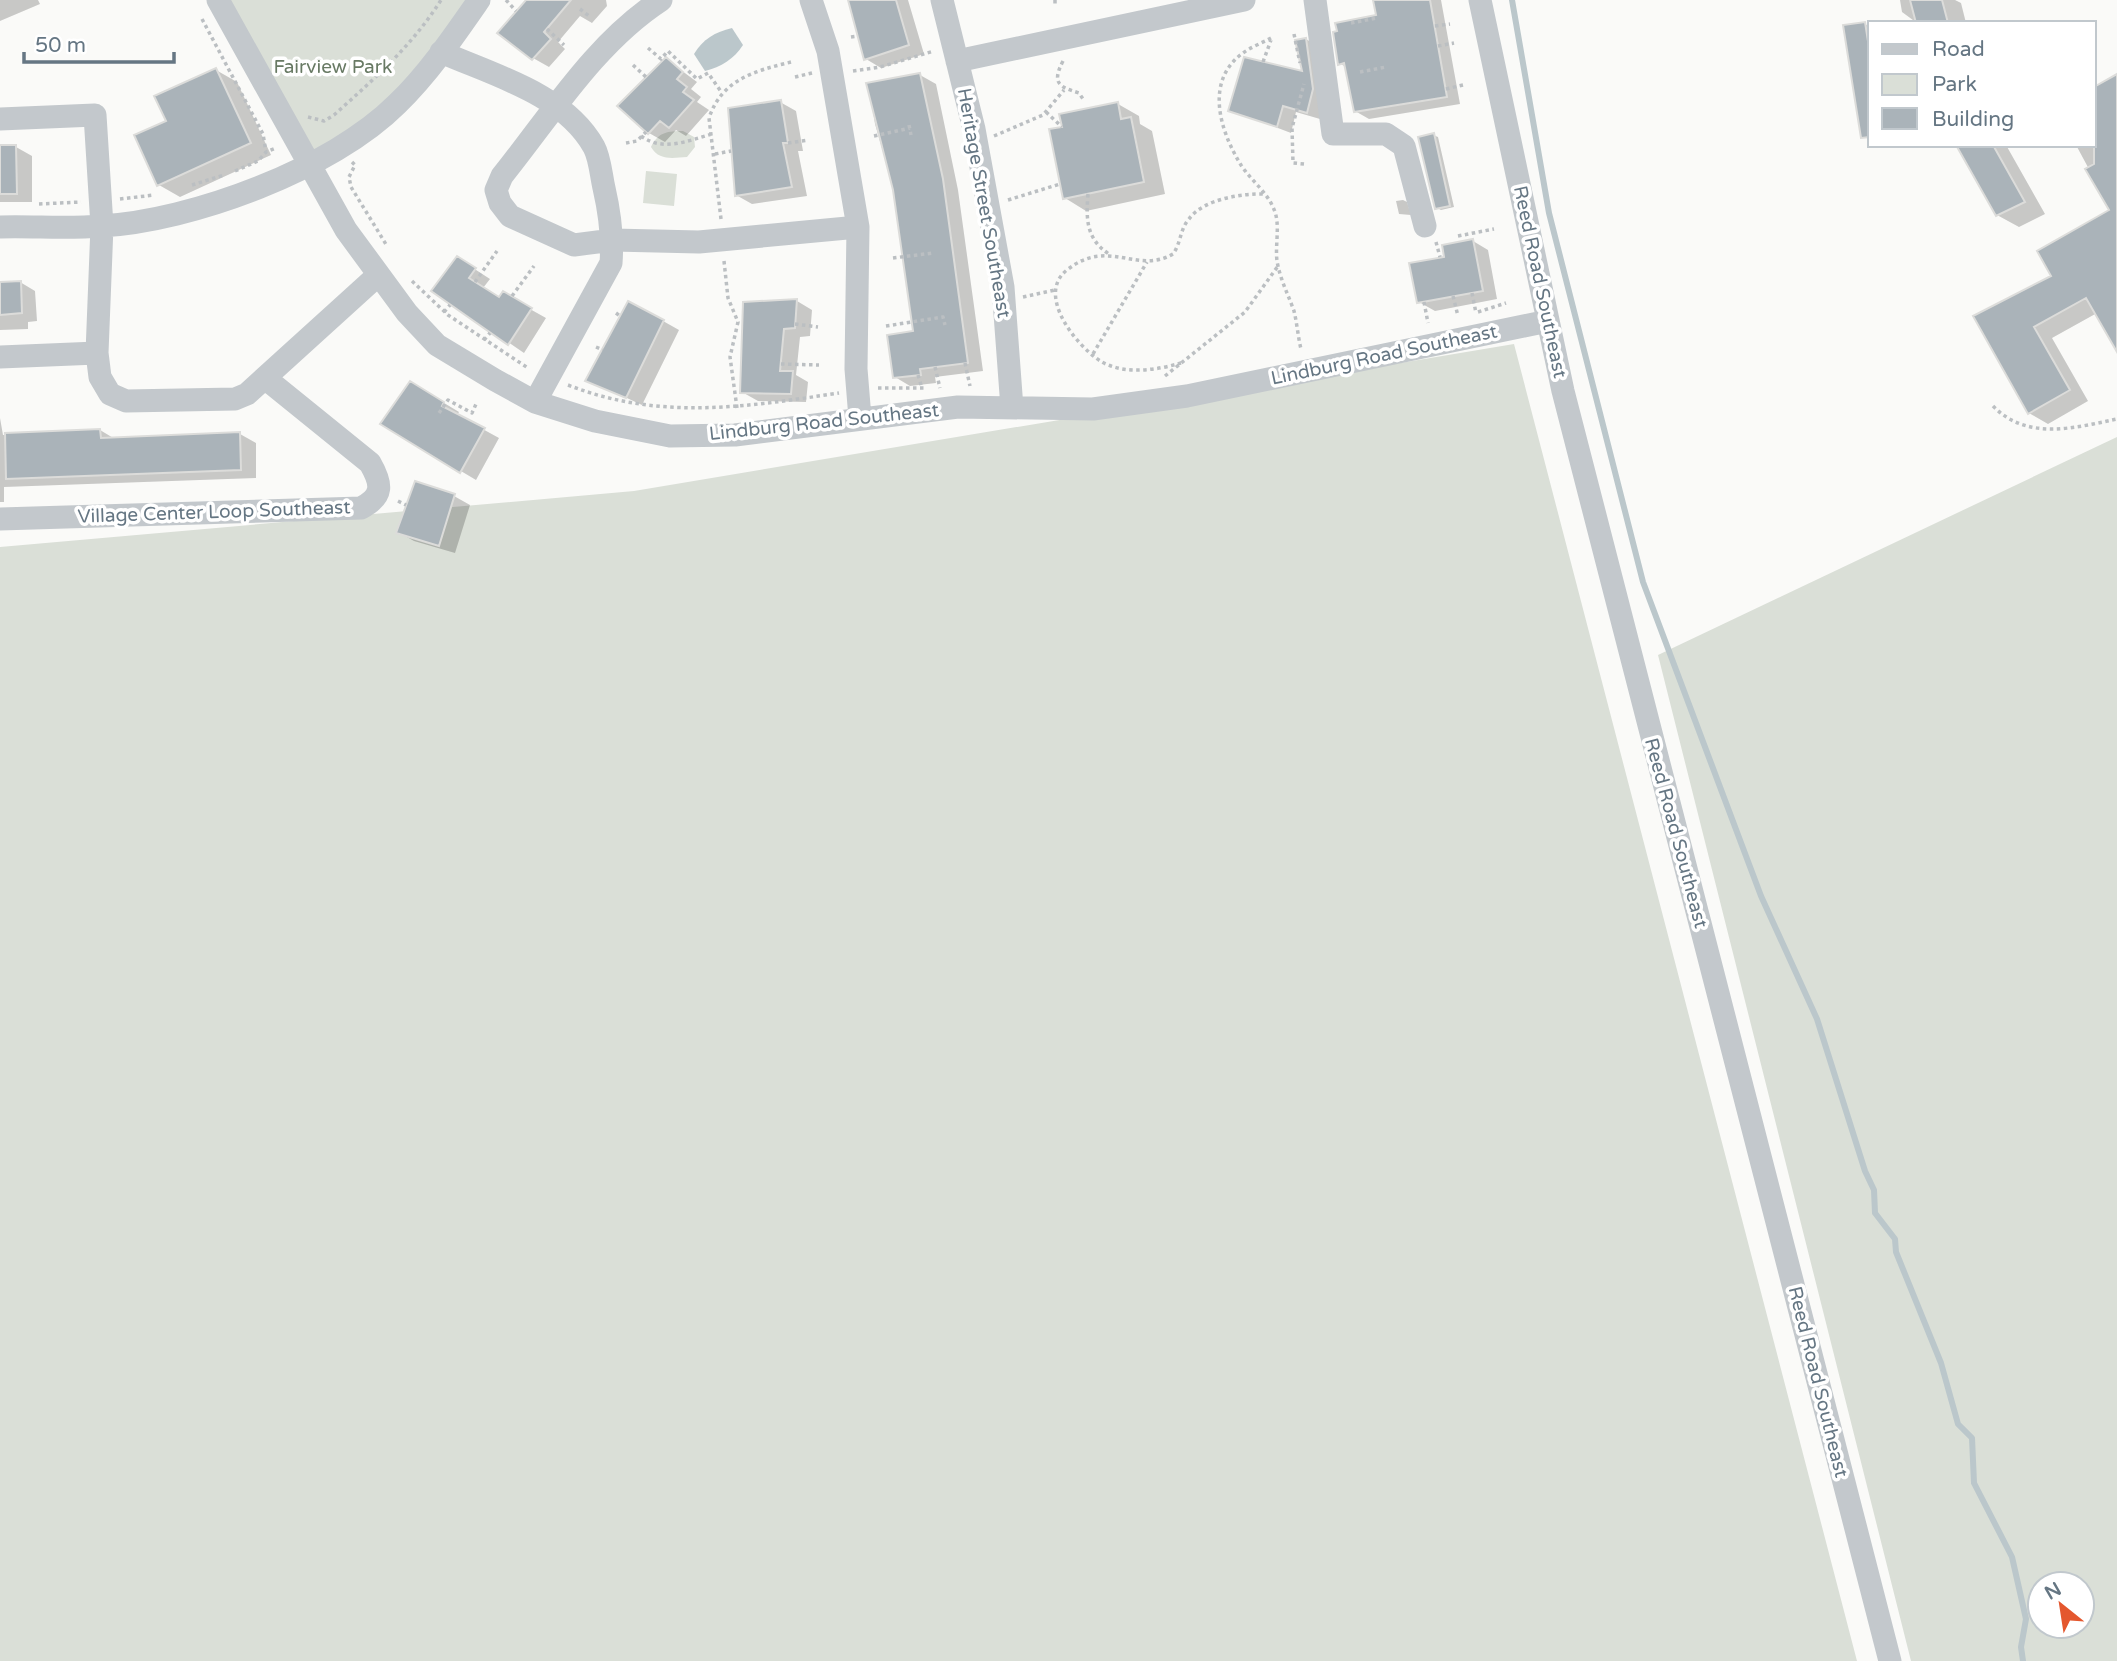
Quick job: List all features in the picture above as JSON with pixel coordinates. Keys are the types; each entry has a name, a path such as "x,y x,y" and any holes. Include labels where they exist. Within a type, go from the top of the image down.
{"street":[{"path":"0,227 102,226 203,206 308,166 396,105 441,52 479,0"},
{"path":"661,0 631,23 555,106 502,176 496,190 499,203 510,216 574,245 613,240 699,242 858,227"},
{"path":"811,0 828,51 858,227 860,418"},
{"name":"Heritage Street Southeast","path":"942,0 950,55 976,142 988,206 1004,300 1012,408"},
{"path":"950,55 1083,34 1244,0"},
{"path":"1315,0 1333,134 1386,134 1404,146 1430,233"},
{"name":"Reed Road Southeast","path":"1480,0 1548,321 1655,752 1890,1661"},
{"name":"Lindburg Road Southeast","path":"208,6 377,276 437,345 536,402 595,421 670,436 735,435 958,407 1093,409 1187,396 1548,321"},
{"path":"441,52 542,97 578,122 596,149 613,240 611,263 536,402"},
{"path":"0,119 95,115 102,226 97,353 100,377 110,394 126,401 235,399 247,394 377,276"},
{"path":"0,357 97,353"},
{"name":"Village Center Loop Southeast","path":"0,519 361,508 376,500 380,491 379,478 370,463 265,378"}],"path":[{"path":"303,111 315,121 324,121 334,115 404,50 441,0"},
{"path":"506,0 516,11"},
{"path":"208,6 263,134 266,152"},
{"path":"580,9 589,16"},
{"path":"1351,23 1377,18"},
{"path":"1434,26 1450,24"},
{"path":"547,29 564,45"},
{"path":"1064,90 1058,77 1060,65 1083,34"},
{"path":"1294,34 1302,71"},
{"path":"851,37 858,36"},
{"path":"1263,62 1271,38 1242,54 1226,71 1220,89 1218,109 1228,140 1242,167 1266,194 1277,216 1278,266 1294,312 1301,349"},
{"path":"1438,46 1454,43"},
{"path":"648,48 661,59 668,51 696,79 708,73 723,93"},
{"path":"849,73 950,55"},
{"path":"722,222 709,118 714,103 740,78 791,62"},
{"path":"633,65 646,77"},
{"path":"1360,72 1386,67"},
{"path":"795,77 814,72"},
{"path":"1304,83 1292,128 1293,163 1304,164"},
{"path":"1446,89 1463,85"},
{"path":"1064,90 1079,93 1083,99"},
{"path":"976,142 1028,124 1046,112 1064,90"},
{"path":"1046,112 1062,127"},
{"path":"874,136 909,127 911,135"},
{"path":"626,143 646,132"},
{"path":"641,136 652,144 663,146 712,134"},
{"path":"788,143 808,140"},
{"path":"179,189 258,162 266,152 281,146"},
{"path":"715,153 731,151"},
{"path":"355,165 349,177 351,187 393,256"},
{"path":"988,206 1060,184"},
{"path":"38,204 100,202 166,193"},
{"path":"1087,194 1086,222 1089,232 1109,254"},
{"path":"1181,363 1162,369 1125,370 1102,362 1070,330 1062,317 1055,290 1058,280 1066,270 1079,262 1109,254 1147,262 1173,254 1182,231 1198,209 1240,196 1266,194"},
{"path":"1458,236 1494,229"},
{"path":"1430,233 1440,257"},
{"path":"475,282 497,251"},
{"path":"893,258 933,253"},
{"path":"724,259 728,298 738,322 730,357 737,408"},
{"path":"1093,354 1147,262"},
{"path":"512,296 534,265"},
{"path":"1155,385 1245,312 1278,266"},
{"path":"406,273 444,312 519,364 572,387 643,406 710,410 858,391 950,388"},
{"path":"1004,300 1055,290"},
{"path":"1472,293 1476,313"},
{"path":"1453,296 1458,316"},
{"path":"1424,302 1428,323"},
{"path":"444,312 450,305"},
{"path":"886,326 943,317 945,325"},
{"path":"795,324 818,327"},
{"path":"484,340 490,333"},
{"path":"596,347 603,350"},
{"path":"965,363 970,388"},
{"path":"781,364 819,365"},
{"path":"935,367 940,388"},
{"path":"918,375 922,387"},
{"path":"960,388 978,388"},
{"path":"439,413 448,400 472,413 476,404"},
{"path":"1993,406 2022,427 2052,430 2117,419"},
{"path":"398,501 406,505"}],"green space":[{"name":"Fairview Park","path":"218,0 479,0 396,105 308,166"},
{"path":"683,131 694,137 695,147 687,157 662,157 651,147 664,133"},
{"path":"646,171 677,174 674,206 643,203"},
{"path":"1514,344 1857,1661 0,1661 0,547 634,491"},
{"path":"2117,437 2117,1661 1911,1661 1658,655"}],"shaded area":[{"path":"732,28 743,45 727,62 705,71 694,54 710,37"}],"building":[{"path":"526,0 571,0 544,32 551,39 532,60 497,33"},
{"path":"848,0 896,0 909,45 864,60"},
{"path":"1373,0 1430,0 1447,97 1354,112 1344,63 1338,65 1333,32 1337,31 1335,23 1376,15"},
{"path":"1910,0 1942,0 1947,21 1915,21"},
{"path":"1865,22 1868,41 1868,137 1861,138 1843,25"},
{"path":"1306,38 1313,89 1307,113 1283,106 1277,127 1228,111 1244,57 1302,71 1295,40"},
{"path":"666,57 683,72 677,79 687,87 683,92 694,100 669,128 660,121 648,134 617,106"},
{"path":"216,68 251,143 157,186 134,135 166,121 154,96"},
{"path":"920,73 943,179 968,363 920,369 921,375 893,378 887,335 913,331 893,190 866,83"},
{"path":"2117,74 2117,352 2086,298 2034,327 2070,390 2028,414 1973,316 2051,276 2037,251 2109,210 2085,169 2094,164 2096,86"},
{"path":"781,100 788,143 783,143 792,187 735,196 728,108"},
{"path":"1118,102 1121,119 1131,117 1144,182 1063,199 1049,129 1062,127 1059,114"},
{"path":"1434,133 1450,206 1435,209 1418,137"},
{"path":"0,145 16,145 17,194 0,194"},
{"path":"1957,147 1994,147 2025,202 1996,216"},
{"path":"1473,239 1483,291 1417,303 1409,263 1444,257 1442,245"},
{"path":"457,256 476,268 469,278 499,297 503,291 532,308 508,345 431,291"},
{"path":"21,281 22,313 0,315 0,282"},
{"path":"797,299 795,328 784,329 780,371 793,371 791,394 740,393 743,302"},
{"path":"628,301 664,320 626,398 585,381"},
{"path":"410,381 444,402 442,406 485,428 460,473 380,424"},
{"path":"100,429 101,438 240,432 241,470 6,479 5,433"},
{"path":"415,481 455,494 439,546 396,533"}],"waterway":[{"path":"1512,0 1549,213 1643,582 1761,896 1817,1019 1865,1171 1874,1190 1875,1213 1895,1239 1896,1252 1941,1363 1958,1424 1972,1438 1974,1483 2012,1557 2026,1619 2021,1647 2023,1661"}]}
